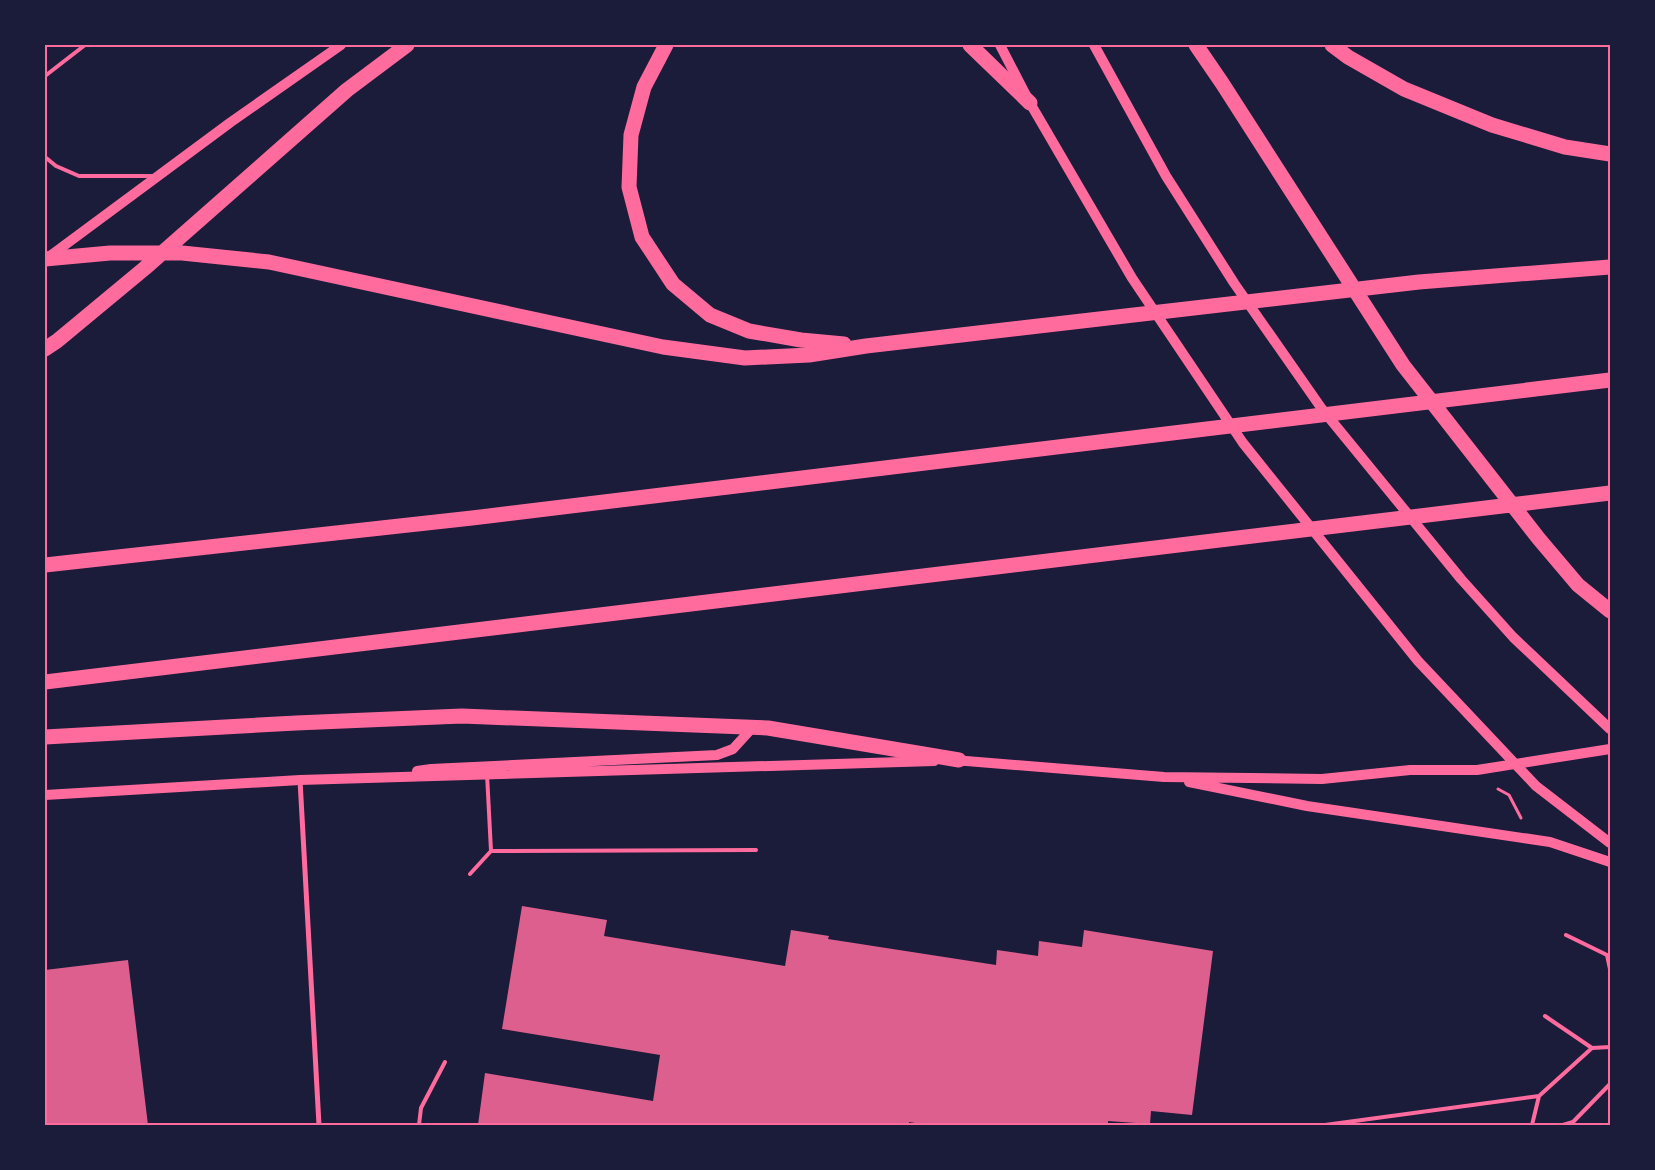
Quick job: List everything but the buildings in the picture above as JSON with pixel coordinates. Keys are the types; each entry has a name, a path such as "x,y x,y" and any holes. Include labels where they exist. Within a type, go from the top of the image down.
{"highway":[{"path":"45,349 146,268 347,90 407,45"},
{"path":"666,45 644,87 631,135 629,187 642,237 673,284 710,315 749,330 801,340 866,346"},
{"path":"970,45 1030,103"},
{"path":"1196,45 1403,365 1539,539 1578,585 1610,611"},
{"path":"1332,45 1348,57 1404,89 1492,125 1565,147 1610,154"},
{"path":"45,259 110,253 182,253 269,262 663,347 745,358 809,355 866,346 1419,282 1610,267"},
{"path":"45,565 472,518 1610,380"},
{"path":"45,682 1610,493"},
{"path":"45,738 296,723 462,716 768,728 959,760"}],"main road":[{"path":"45,259 231,122 341,45"},
{"path":"1000,45 1030,103 1132,278 1243,443 1418,661 1536,786 1610,843"},
{"path":"1094,45 1166,176 1234,283 1322,409 1460,579 1513,637 1610,729"},
{"path":"372,778 431,769 717,755 733,749 753,727"},
{"path":"45,795 300,780 959,760 1164,777 1322,779 1410,770 1477,770 1610,749"},
{"path":"1164,777 1307,806 1550,842 1610,862"}],"street":[{"path":"300,780 319,1125"}],"lane":[{"path":"45,76 85,45"},
{"path":"45,157 56,166 79,176 157,176"},
{"path":"487,774 491,852"},
{"path":"470,874 491,852 756,850"},
{"path":"1566,936 1607,955 1610,969"},
{"path":"1544,1016 1592,1048 1610,1047"},
{"path":"1532,1125 1539,1096 1592,1048"},
{"path":"419,1125 421,1108 445,1062"},
{"path":"1563,1125 1573,1122 1610,1084"},
{"path":"1324,1125 1539,1096"}],"path":[{"path":"1496,788 1509,795 1525,826"}]}
